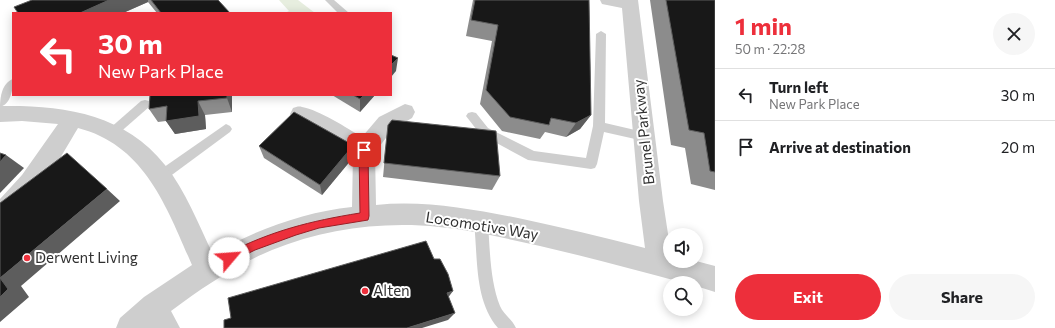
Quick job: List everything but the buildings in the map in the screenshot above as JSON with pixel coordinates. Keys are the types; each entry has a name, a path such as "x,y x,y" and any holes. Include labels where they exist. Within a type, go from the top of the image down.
{"street":[{"path":"608,0 630,2"},
{"name":"Brunel Parkway","path":"630,2 651,201 660,264"},
{"path":"364,216 364,150 386,123 405,112"},
{"path":"0,114 44,114 73,118 95,124 112,132 146,157 161,176 207,270"},
{"path":"300,114 335,131 364,150"},
{"path":"0,214 14,201 47,159 73,118"},
{"name":"Locomotive Way","path":"130,328 160,317 207,270 252,246 296,230 319,224 364,216 426,215 481,223 558,239 715,279"}],"lane":[{"path":"329,0 343,12"},
{"path":"472,116 484,131 532,156 591,164 599,126 601,34"},
{"path":"0,103 12,85"},
{"path":"112,132 144,104"},
{"path":"599,126 644,136"},
{"path":"161,176 226,129"},
{"path":"481,223 488,294 495,313 508,328"}],"green space":[{"path":"279,0 298,0 314,12 287,12 289,11"}],"place":[{"name":"Derwent Living","path":"27,258"},
{"name":"Alten","path":"365,291"}],"route":[{"path":"229,258 252,246 296,230 319,224 364,216 364,150"}]}
